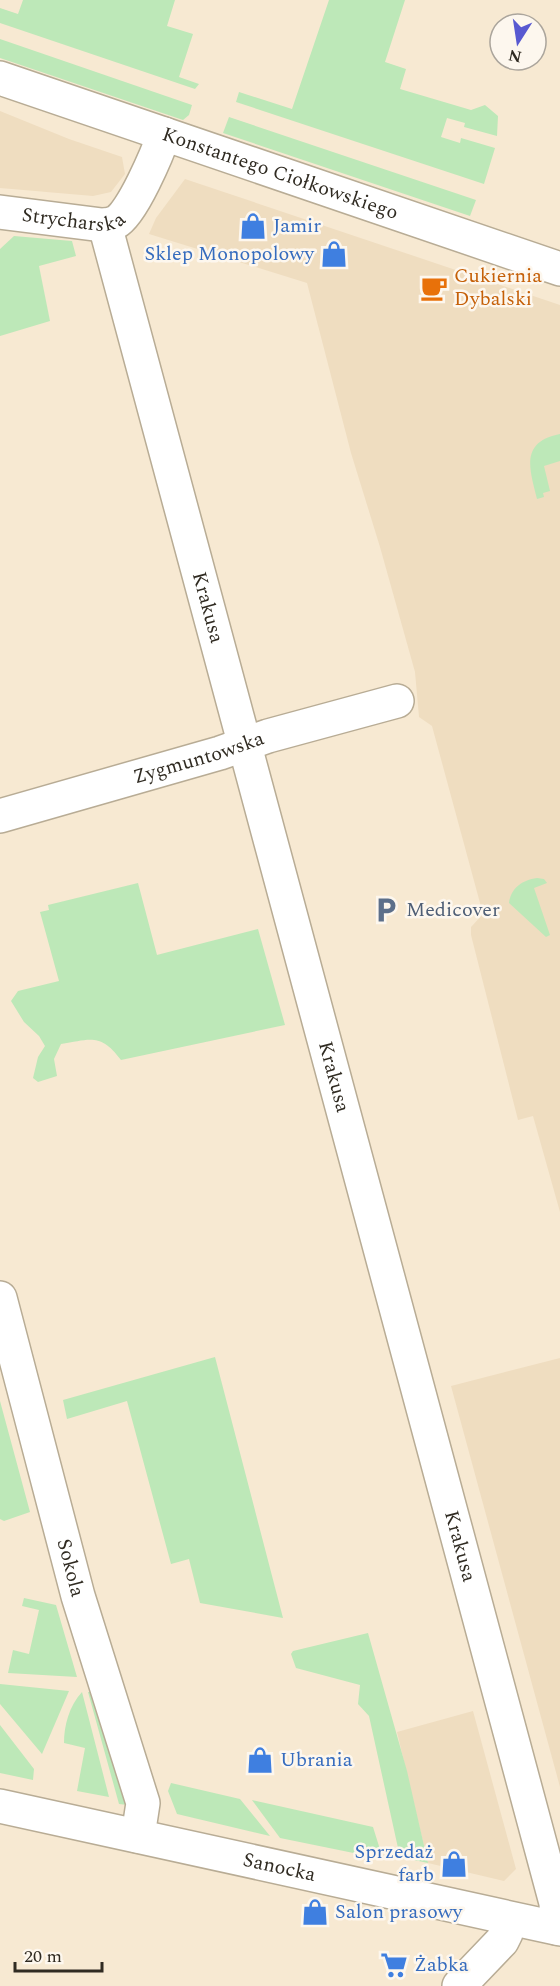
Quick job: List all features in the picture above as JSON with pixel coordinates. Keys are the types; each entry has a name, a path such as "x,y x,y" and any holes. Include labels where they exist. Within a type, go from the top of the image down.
{"street":[{"name":"Konstantego Ciołkowskiego","path":"0,78 560,269"},
{"name":"Strycharska","path":"0,212 105,225 116,222 123,217 151,169 164,134"},
{"name":"Krakusa","path":"105,225 556,1903 558,1929"},
{"name":"Zygmuntowska","path":"0,816 268,736 397,701"},
{"name":"Sokola","path":"0,1298 78,1596 143,1803 138,1836"},
{"name":"Sanocka","path":"0,1806 558,1929"},
{"path":"459,1986 502,1941 509,1919"}],"shaded area":[{"path":"0,111 69,139 122,157 125,174 111,192 93,196 0,188"},
{"path":"185,179 560,305 560,1212 533,1116 518,1120 471,935 471,927 483,914 432,726 419,717 415,672 351,453 307,283 149,234 156,218"},
{"path":"560,1358 560,1787 451,1386"},
{"path":"473,1711 516,1869 504,1881 428,1863 397,1732"}],"green space":[{"path":"23,0 175,0 167,26 193,34 179,77 199,84 195,89 0,23 0,8 18,14"},
{"path":"329,0 405,0 385,62 406,69 400,89 471,110 485,105 498,116 497,136 464,127 465,123 447,118 441,137 460,143 461,138 495,148 484,184 236,102 239,92 292,109"},
{"path":"0,39 192,105 189,115 183,120 0,58"},
{"path":"229,117 476,200 470,216 223,133"},
{"path":"14,236 72,241 76,256 39,266 50,321 0,336 0,249"},
{"path":"560,434 560,461 544,466 550,491 543,493 544,497 537,499 530,468 533,450 538,443"},
{"path":"537,878 544,879 547,883 534,888 550,935 546,937 509,903 512,893 518,886"},
{"path":"138,883 157,955 258,929 285,1025 121,1060 107,1045 95,1040 61,1044 54,1059 57,1076 38,1082 33,1078 38,1057 45,1046 39,1036 24,1022 11,1001 18,991 59,981 40,912 49,910 48,905"},
{"path":"215,1357 283,1618 200,1603 189,1559 171,1564 127,1401 67,1419 63,1400"},
{"path":"0,1401 30,1512 4,1521 0,1519"},
{"path":"24,1598 56,1605 77,1677 8,1673 13,1650 29,1654 39,1610 22,1606"},
{"path":"368,1633 407,1771 428,1863 400,1857 369,1716 358,1704 360,1685 296,1668 291,1654 293,1651"},
{"path":"0,1684 69,1691 42,1754 0,1704"},
{"path":"100,1691 128,1805 119,1804 88,1692"},
{"path":"82,1692 109,1797 77,1791 85,1748 64,1743 68,1716"},
{"path":"0,1725 34,1769 33,1780 0,1773"},
{"path":"171,1783 240,1799 270,1836 177,1814 168,1791"},
{"path":"252,1800 373,1827 383,1859 280,1838"}],"place":[{"name":"Jamir","path":"253,226"},
{"name":"Sklep Monopolowy","path":"334,254"},
{"name":"Cukiernia Dybalski","path":"434,288"},
{"name":"Medicover","path":"386,910"},
{"name":"Ubrania","path":"260,1760"},
{"name":"Sprzedaż farb","path":"454,1864"},
{"name":"Salon prasowy","path":"315,1912"},
{"name":"Żabka","path":"394,1965"}]}
